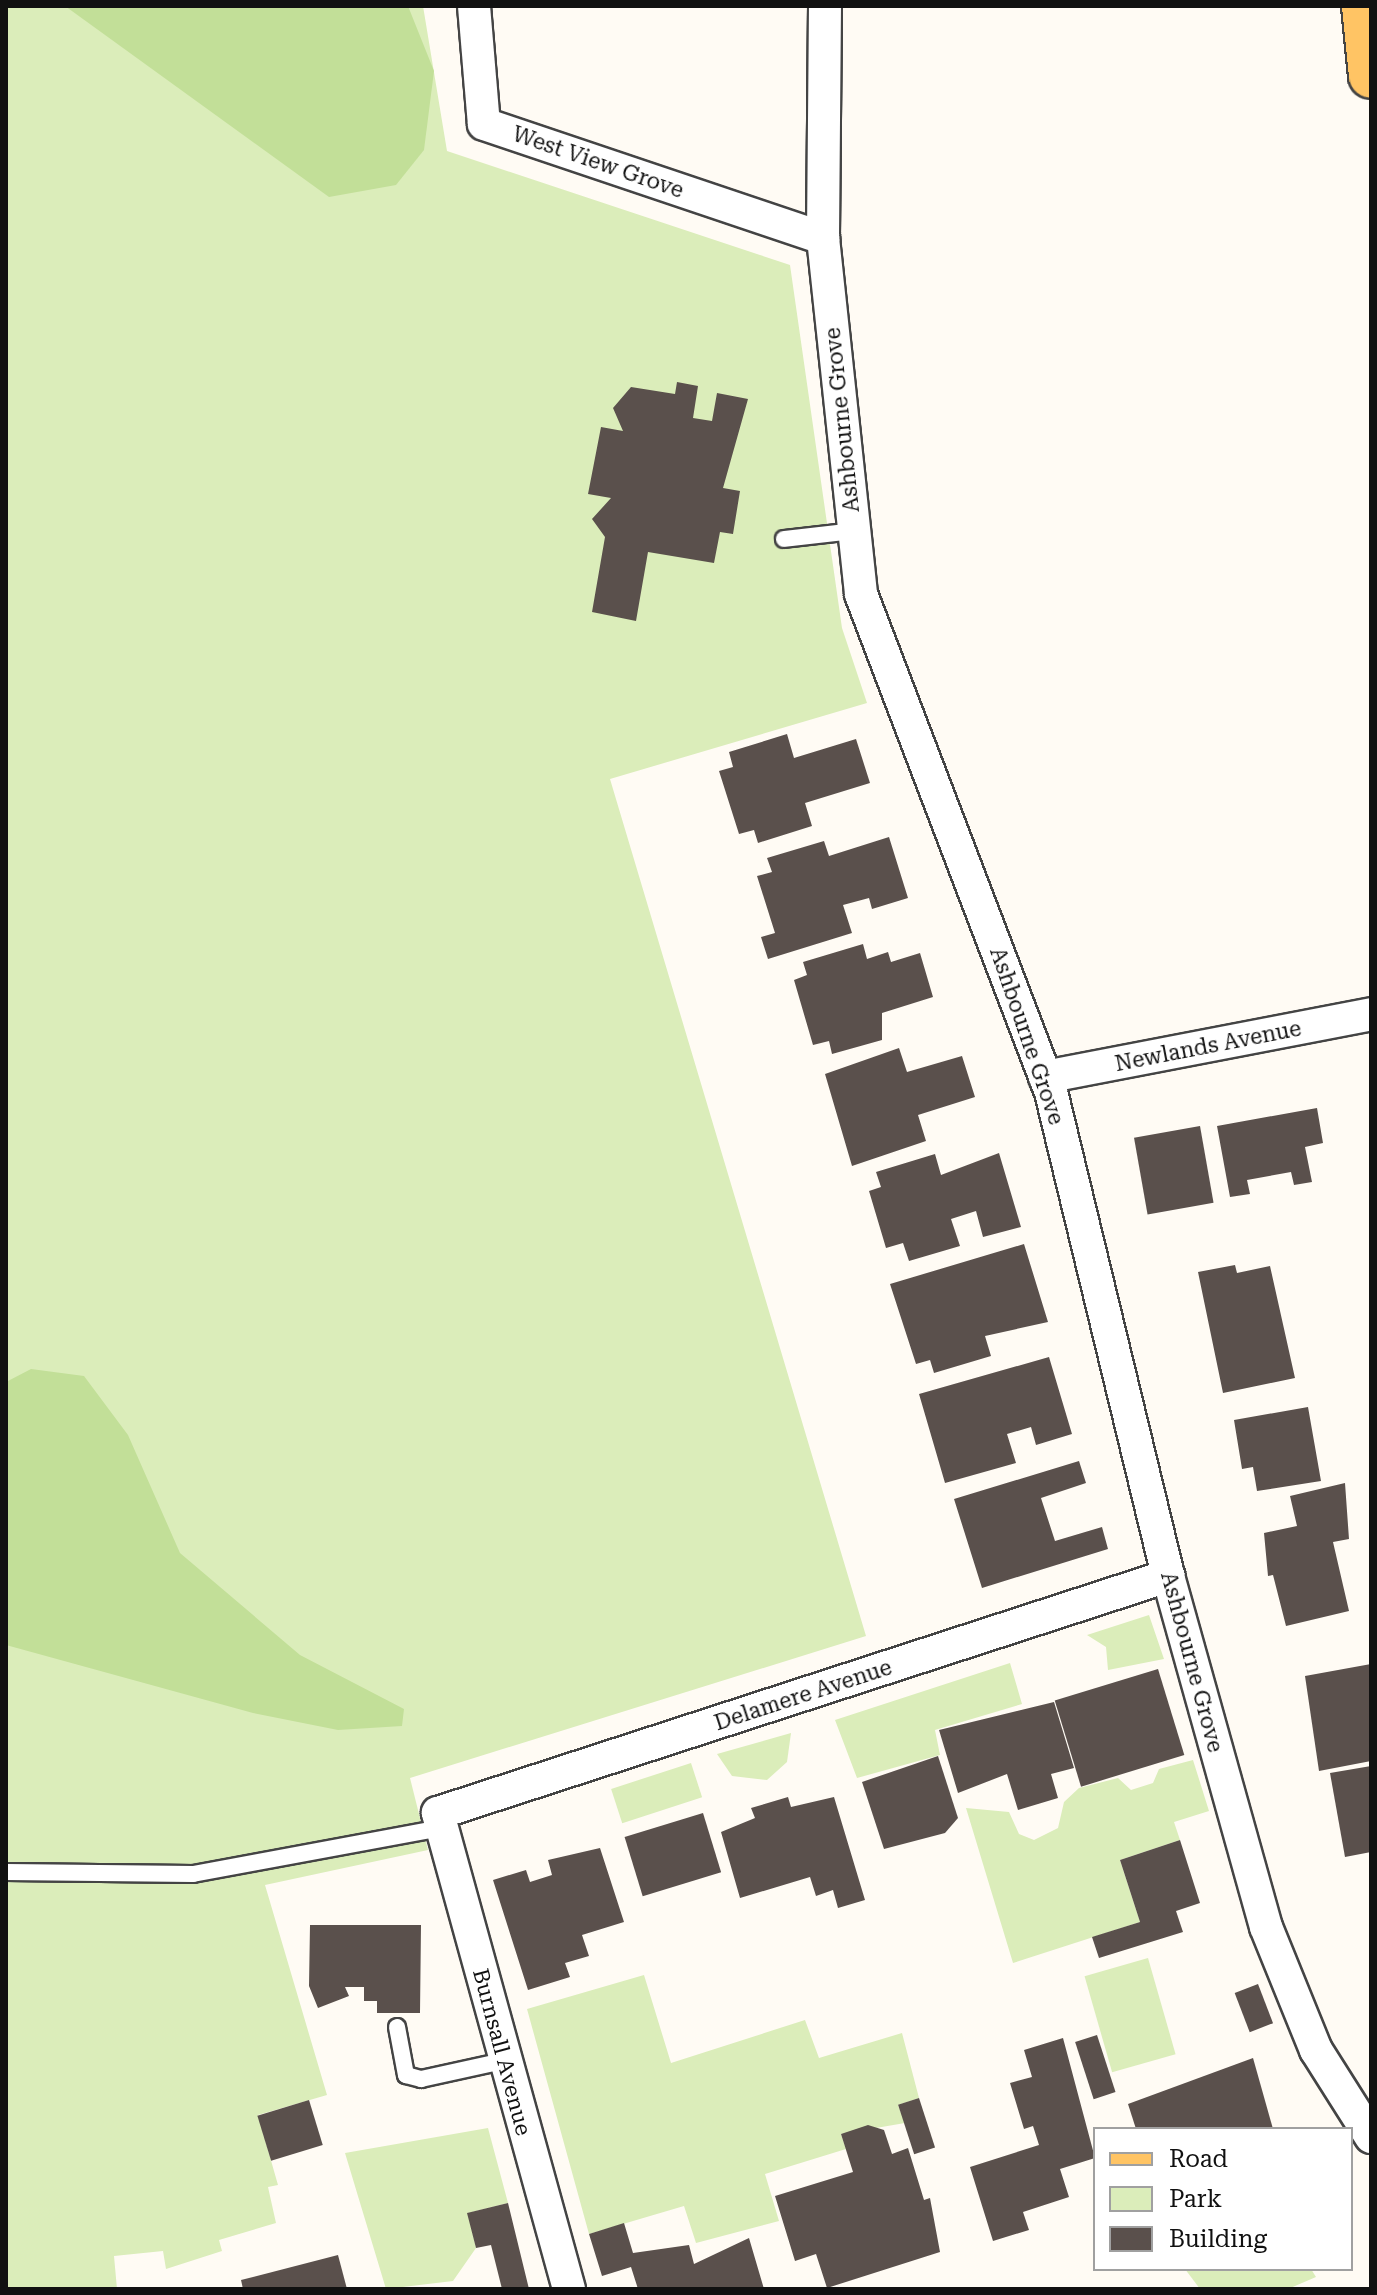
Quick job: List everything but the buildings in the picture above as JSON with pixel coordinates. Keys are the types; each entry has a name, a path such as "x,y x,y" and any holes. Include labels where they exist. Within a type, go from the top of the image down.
{"main road":[{"path":"1364,6 1371,76"}],"street":[{"name":"West View Grove","path":"474,6 484,124 823,238"},
{"name":"Ashbourne Grove","path":"825,6 823,238 861,594 1045,1077 1168,1576 1288,1988 1316,2050 1371,2137"},
{"name":"Newlands Avenue","path":"1045,1077 1371,1014"},
{"name":"Delamere Avenue","path":"440,1821 1168,1576"},
{"name":"Burnsall Avenue","path":"440,1821 503,2061 569,2289"}],"lane":[{"path":"784,539 854,531"},
{"path":"6,1872 193,1874 440,1821"},
{"path":"397,2027 406,2075 421,2079 503,2061"}],"green space":[{"path":"6,6 423,6 447,151 790,265 842,628 867,703 610,779 866,1636 410,1778 428,1850 265,1885 327,2095 258,2115 278,2185 268,2187 276,2223 219,2240 222,2251 166,2269 163,2251 114,2256 117,2289 6,2289"},
{"path":"65,6 408,6 434,71 424,150 396,185 329,197"},
{"path":"31,1369 84,1376 128,1435 180,1553 300,1655 404,1709 402,1726 338,1730 253,1713 6,1645 6,1382"},
{"path":"1149,1615 1164,1659 1108,1670 1106,1647 1087,1635"},
{"path":"1010,1663 1022,1704 935,1730 940,1755 857,1778 835,1720"},
{"path":"791,1733 787,1762 767,1780 732,1776 717,1754"},
{"path":"1193,1760 1209,1811 1174,1822 1180,1840 1120,1860 1140,1922 1013,1963 966,1808 1009,1812 1019,1834 1034,1840 1058,1828 1064,1802 1079,1788 1118,1778 1131,1790 1153,1783 1159,1769"},
{"path":"691,1763 702,1797 622,1823 611,1789"},
{"path":"1148,1958 1176,2054 1112,2072 1085,1976"},
{"path":"644,1975 671,2063 805,2020 819,2058 902,2033 919,2098 898,2105 905,2123 841,2134 846,2149 765,2174 779,2221 696,2243 684,2206 589,2234 527,2009"},
{"path":"488,2128 508,2203 468,2213 476,2248 453,2281 386,2289 345,2153"},
{"path":"1186,2271 1312,2271 1316,2277 1288,2289 1200,2289"}]}
